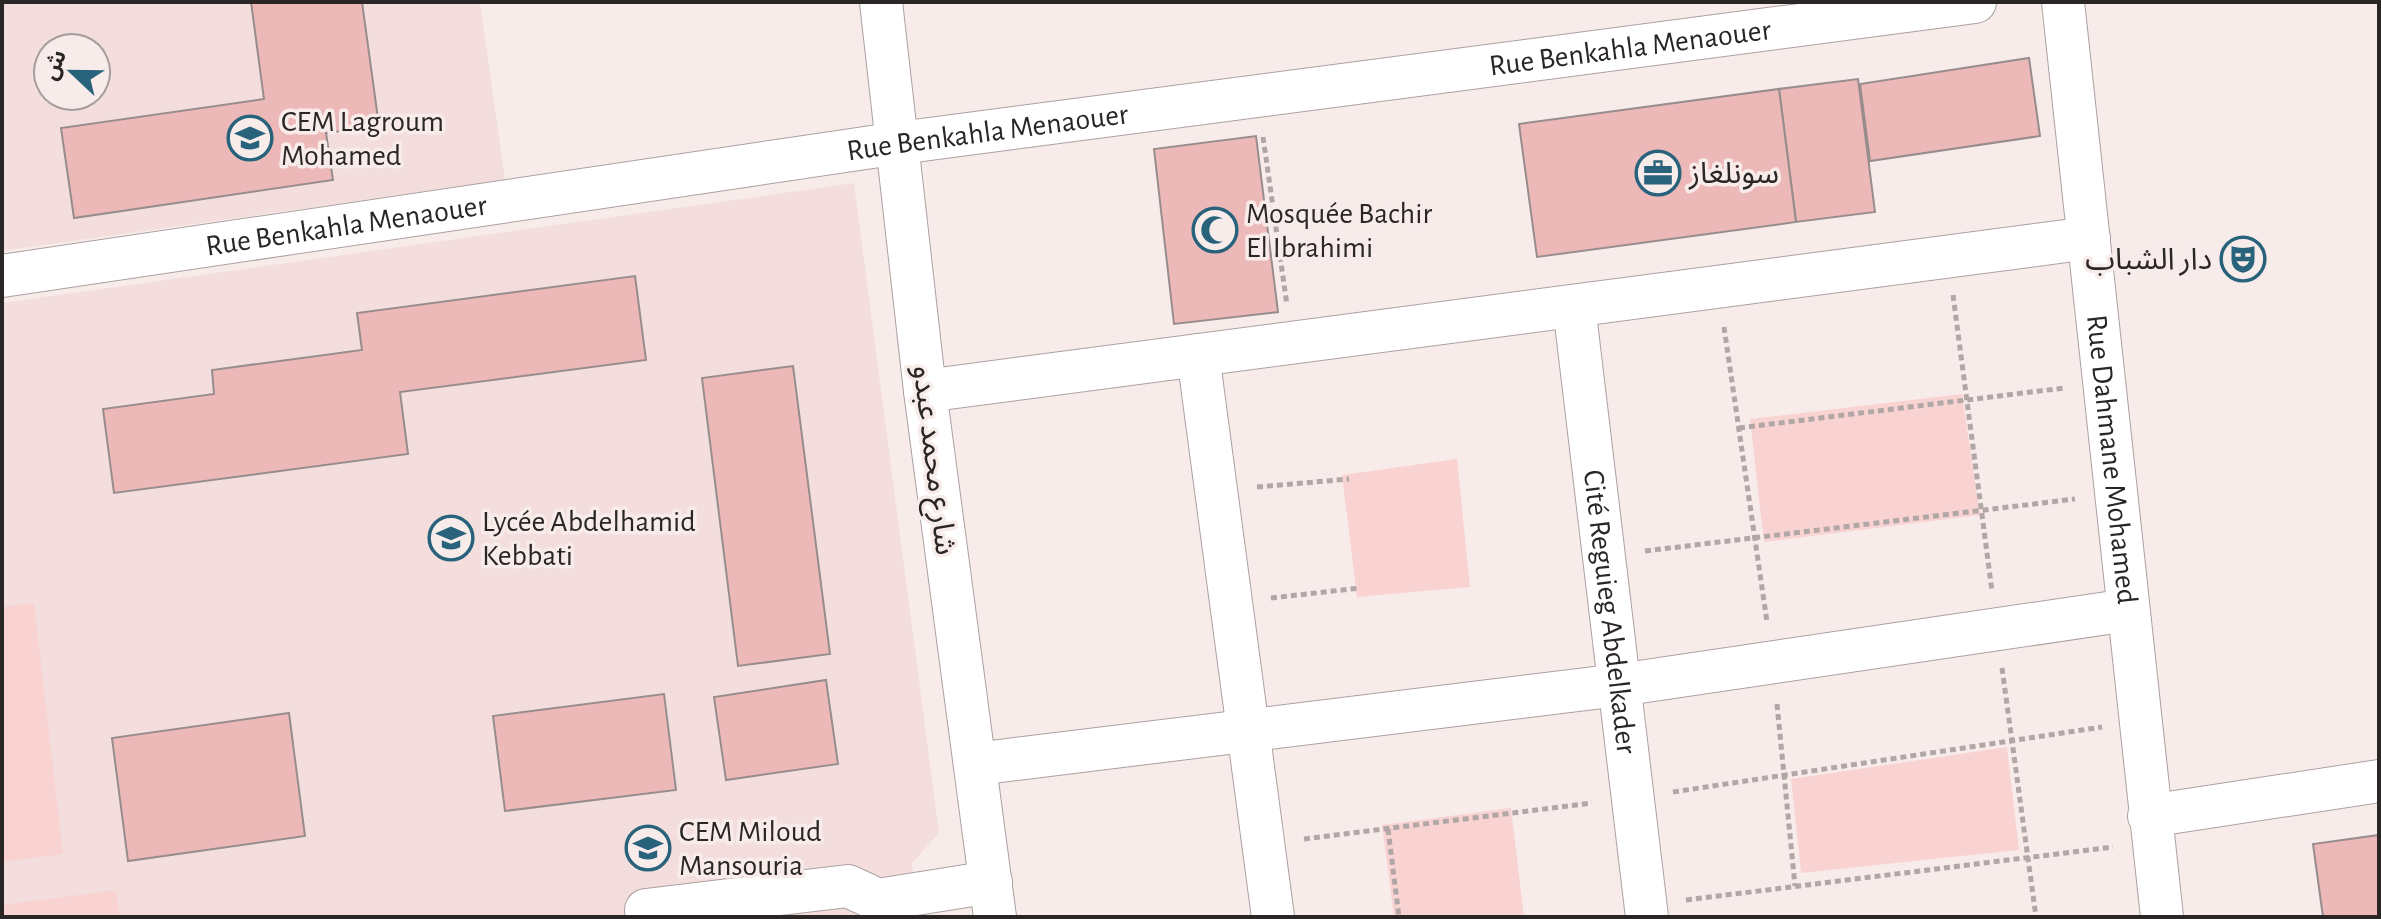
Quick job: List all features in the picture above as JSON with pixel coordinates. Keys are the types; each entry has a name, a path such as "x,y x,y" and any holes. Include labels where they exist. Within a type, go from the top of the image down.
{"street":[{"name":"شارع محمد عبدو","path":"881,2 925,391 993,900"},
{"name":"Rue Benkahla Menaouer","path":"2,276 899,143 1257,96 1743,17 1975,2"},
{"name":"Rue Dahmane Mohamed","path":"2063,2 2162,917"},
{"path":"925,391 2089,238"},
{"name":"Cité Reguieg Abdelkader","path":"1574,306 1646,911"},
{"path":"1198,355 1273,917"},
{"path":"975,764 1619,685 2128,610"},
{"path":"2151,829 2379,781"},
{"path":"647,917 646,910 848,886 879,908 993,900"}],"path":[{"path":"1257,96 1293,342"},
{"path":"1718,287 1773,662 1795,886"},
{"path":"1739,428 2104,383"},
{"path":"1216,491 1349,479"},
{"path":"1604,555 2116,494"},
{"path":"1231,603 1360,588"},
{"path":"1263,845 1633,798 2141,720"},
{"path":"1388,829 1399,917"},
{"path":"1646,911 2151,829"}],"shaded area":[{"name":"CEM Lagroum Mohamed","path":"2,2 480,2 505,180 2,251"},
{"name":"Lycée Abdelhamid Kebbati","path":"854,183 939,833 912,863 916,909 928,917 2,917 2,303"},
{"path":"1962,394 1980,515 1764,542 1750,419"},
{"path":"1457,459 1470,587 1357,597 1342,475"},
{"path":"34,603 63,854 2,862 2,607"},
{"path":"2007,747 2019,850 1801,873 1791,779"},
{"path":"1511,808 1524,917 1394,917 1382,825"},
{"path":"116,890 120,917 2,917 2,905"}],"building":[{"path":"251,2 362,2 379,126 326,133 333,180 74,218 61,128 264,99"},
{"path":"2029,58 2040,136 1870,161 1860,84"},
{"path":"1858,79 1875,212 1796,222 1779,89"},
{"name":"سونلغاز","path":"1779,89 1796,222 1537,257 1519,124"},
{"name":"Mosquée Bachir El Ibrahimi","path":"1256,136 1278,312 1174,324 1154,149"},
{"path":"635,276 646,360 400,392 408,454 114,493 103,409 214,394 212,370 362,350 357,313"},
{"path":"793,366 830,654 738,666 702,378"},
{"path":"826,680 838,764 726,780 714,697"},
{"path":"664,694 676,790 505,811 493,716"},
{"path":"289,713 305,836 128,861 112,738"},
{"path":"2379,835 2379,917 2323,917 2313,844"}],"place":[{"name":"CEM Lagroum Mohamed","path":"250,138"},
{"name":"سونلغاز","path":"1658,173"},
{"name":"Mosquée Bachir El Ibrahimi","path":"1215,230"},
{"name":"دار الشباب","path":"2243,259"},
{"name":"Lycée Abdelhamid Kebbati","path":"451,538"},
{"name":"CEM Miloud Mansouria","path":"648,848"}]}
